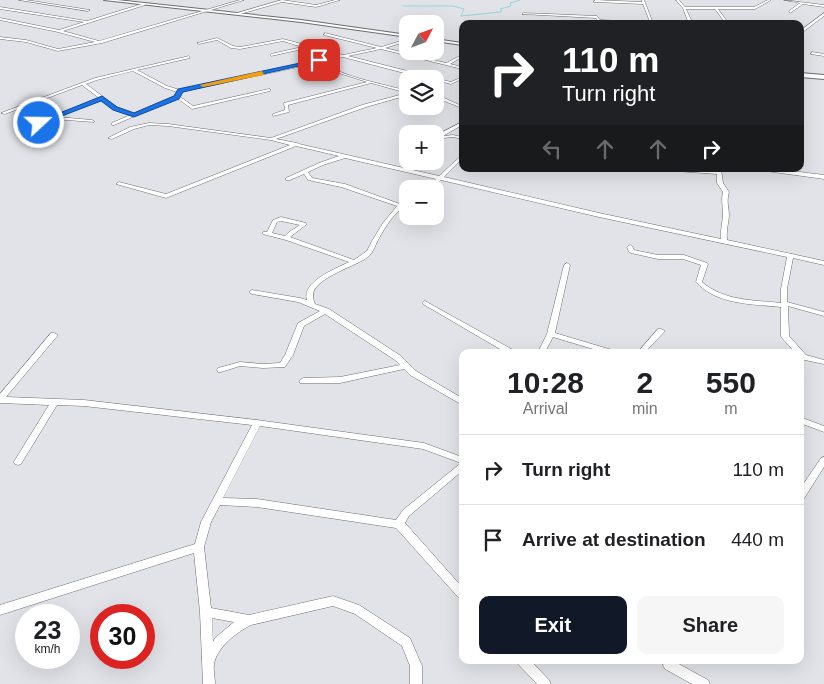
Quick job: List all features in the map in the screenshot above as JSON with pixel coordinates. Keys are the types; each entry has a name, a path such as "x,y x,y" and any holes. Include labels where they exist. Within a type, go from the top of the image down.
{"street":[{"path":"20,0 88,10"},
{"path":"106,0 399,34"},
{"path":"122,0 205,11 310,20 399,34"},
{"path":"0,38 26,41 58,50 98,42 243,0"},
{"path":"239,13 287,0"},
{"path":"282,1 316,6 339,0"},
{"path":"384,0 390,0"},
{"path":"677,0 683,7 689,20"},
{"path":"683,7 756,8 770,0"},
{"path":"784,0 824,6"},
{"path":"595,1 644,2 651,20"},
{"path":"790,12 802,3"},
{"path":"59,31 85,21 144,4"},
{"path":"715,6 725,20"},
{"path":"0,8 85,21"},
{"path":"524,14 597,17 599,20"},
{"path":"804,30 824,14"},
{"path":"0,19 59,31 98,42"},
{"path":"816,20 824,21"},
{"path":"325,34 459,67"},
{"path":"199,42 217,39 232,47 240,48 282,40 400,70"},
{"path":"444,40 459,43"},
{"path":"133,70 166,87 180,91 399,43"},
{"path":"272,55 307,47"},
{"path":"812,53 824,55"},
{"path":"3,114 83,84 189,57"},
{"path":"447,64 459,58"},
{"path":"319,60 319,63 327,68 369,83 399,91"},
{"path":"804,74 824,76"},
{"path":"444,81 451,83 459,79"},
{"path":"274,115 287,111 286,104 369,83"},
{"path":"83,84 115,108 134,115"},
{"path":"177,96 192,108 269,90"},
{"path":"114,124 157,107 177,96 180,91"},
{"path":"271,139 399,96"},
{"path":"26,128 102,98"},
{"path":"444,99 459,106"},
{"path":"52,118 92,121"},
{"path":"110,138 132,128 149,124 271,139 599,216 724,241 824,264"},
{"path":"459,125 435,138 459,137"},
{"path":"119,184 166,196 297,144"},
{"path":"288,179 347,156"},
{"path":"441,178 459,160"},
{"path":"305,171 310,179 322,179 399,205 383,227 369,253 314,284 308,299 312,305"},
{"path":"719,172 720,183 726,192 724,200 726,215 723,232 724,241"},
{"path":"788,172 824,177"},
{"path":"287,237 291,232 301,228 304,224 281,219 275,221 267,233 287,237 320,252 354,262"},
{"path":"630,247 631,251 658,257 684,257 705,264 699,282 704,288 714,293 747,301 784,304 824,314"},
{"path":"790,256 784,289 785,336 796,349"},
{"path":"544,349 551,334 567,265"},
{"path":"252,292 300,300 326,312 398,358 413,372 459,399"},
{"path":"425,303 505,349"},
{"path":"221,370 240,364 282,365 289,355 293,340 301,325 326,312"},
{"path":"644,349 661,331"},
{"path":"551,334 599,349"},
{"path":"0,400 54,335"},
{"path":"804,357 824,362"},
{"path":"303,381 340,380 406,366"},
{"path":"0,400 84,404 257,423 424,446 459,459"},
{"path":"18,462 55,402"},
{"path":"804,422 824,429"},
{"path":"209,684 206,612 198,547 206,522 257,423"},
{"path":"804,491 824,460"},
{"path":"399,524 406,513 459,469"},
{"path":"216,501 257,503 399,524 459,591"},
{"path":"0,610 198,547"},
{"path":"208,663 219,642 236,627 249,620 333,601 359,610 406,642 416,666 416,684"},
{"path":"206,612 249,620"},
{"path":"526,664 545,684"},
{"path":"670,664 704,684"}],"waterway":[{"path":"403,6 453,6 464,9 461,16 500,12 502,11 500,9 511,6 510,3 520,0"}],"slow traffic":[{"path":"203,85 262,73"}],"route":[{"path":"39,123 102,98 115,108 134,115 176,98 180,91 319,60"}]}
